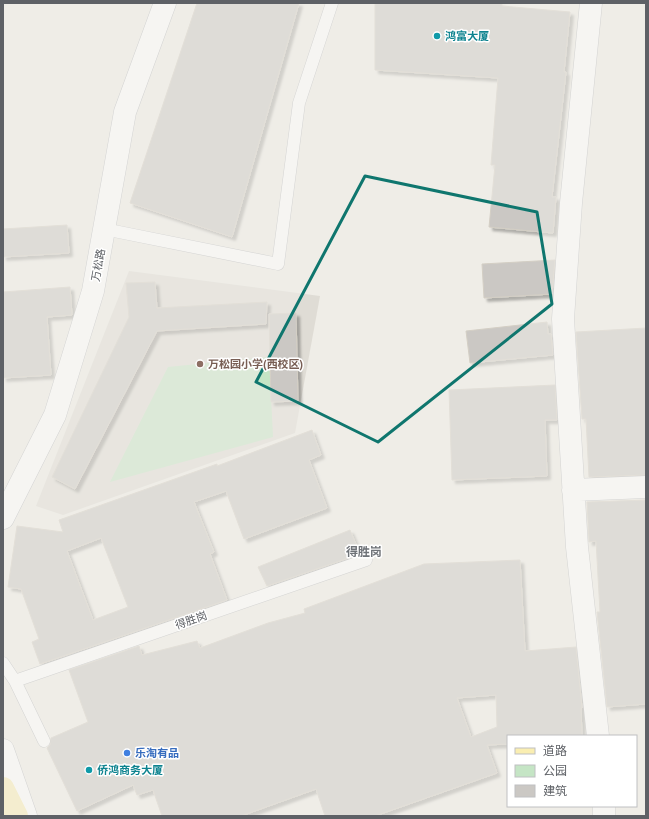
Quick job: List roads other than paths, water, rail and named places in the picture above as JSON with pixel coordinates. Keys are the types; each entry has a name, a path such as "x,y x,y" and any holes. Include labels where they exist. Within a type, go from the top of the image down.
{"main road":[{"path":"3,788 17,816"}],"street":[{"name":"万松路","path":"3,518 55,414 93,291 125,112 165,3"},
{"path":"591,3 571,203 563,319 577,547 598,735"},
{"path":"573,490 646,487"},
{"path":"3,750 26,816"}],"lane":[{"path":"104,229 278,264 299,103 332,3"},
{"name":"得胜岗","path":"15,680 366,560"},
{"path":"3,663 15,680 44,741"}],"place":[{"name":"鸿富大厦","path":"437,36"},
{"name":"万松园小学(西校区)","path":"200,364"},
{"name":"乐淘有品","path":"127,753"},
{"name":"侨鸿商务大厦","path":"89,770"}],"district":[{"name":"得胜岗","path":"364,552"}]}
